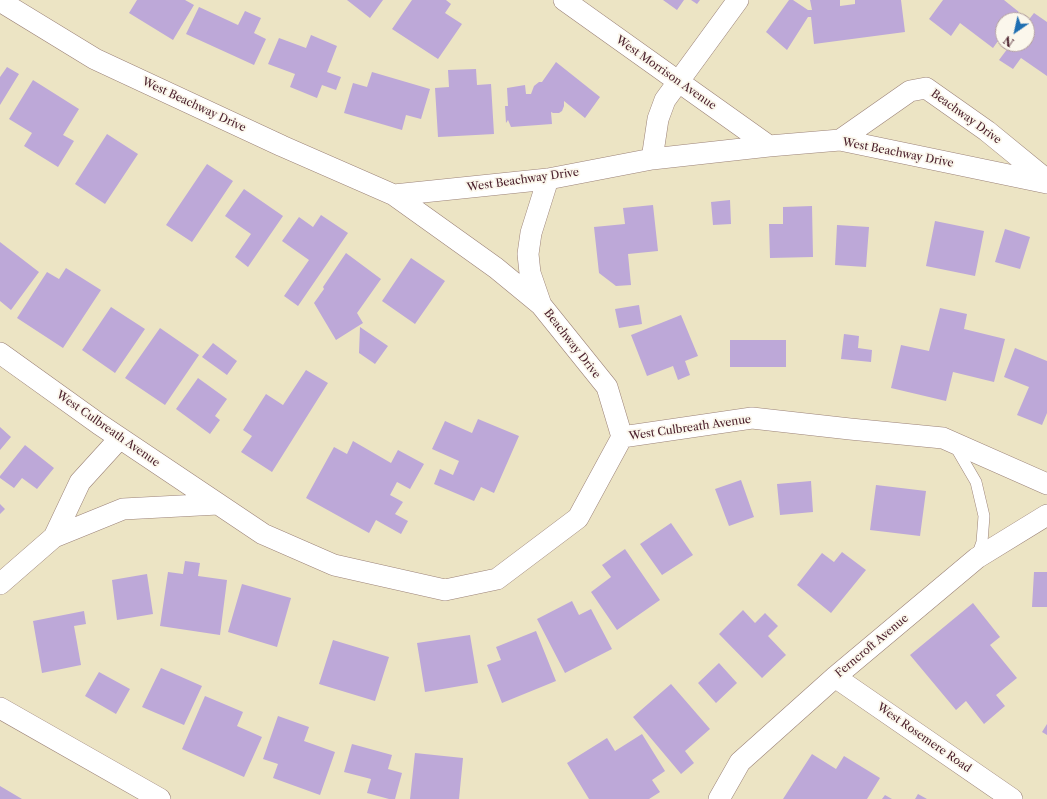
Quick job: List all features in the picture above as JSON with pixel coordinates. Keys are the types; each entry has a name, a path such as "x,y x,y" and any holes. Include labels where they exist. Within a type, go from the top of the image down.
{"street":[{"name":"West Morrison Avenue","path":"564,0 769,146"},
{"path":"652,159 658,119 665,100 738,0"},
{"name":"West Beachway Drive","path":"0,1 95,59 282,146 394,195 496,268 541,305"},
{"name":"Beachway Drive","path":"840,140 910,91 926,88 987,131 1047,182"},
{"name":"West Beachway Drive","path":"394,195 548,180 652,159 840,140 1047,182"},
{"name":"Beachway Drive","path":"548,180 531,233 528,254 530,273 541,305 607,387 622,437"},
{"name":"West Culbreath Avenue","path":"0,353 120,438 263,534 334,566 445,590 497,579 578,518 622,437 752,418 943,438 1047,484"},
{"path":"54,537 80,482 120,438"},
{"path":"0,584 54,537 123,509 218,504"},
{"name":"Ferncroft Avenue","path":"718,799 740,762 835,677 977,558 1047,515"},
{"name":"West Rosemere Road","path":"835,677 1012,799"},
{"path":"0,708 160,799"}],"lane":[{"path":"950,441 966,463 978,488 984,516 982,542 977,558"}],"building":[{"path":"137,0 185,0 194,5 173,40 129,13"},
{"path":"347,0 383,0 370,18"},
{"path":"412,0 446,0 451,4 445,13 462,24 438,59 392,29"},
{"path":"663,0 684,0 677,10"},
{"path":"691,0 700,0 697,4"},
{"path":"789,0 793,0 808,10 812,10 810,0 840,0 840,6 855,4 855,0 901,0 905,32 814,44 811,17 808,17 787,50 766,32"},
{"path":"943,0 1004,0 1019,12 995,12 995,45 993,48 960,23 951,36 929,19"},
{"path":"199,7 238,25 245,11 261,18 254,33 266,39 254,65 186,34"},
{"path":"1035,14 1047,22 1047,76 1021,58 1013,69 999,60 1005,52 1035,52"},
{"path":"311,35 337,46 327,72 341,77 336,90 322,85 317,98 290,87 295,74 268,64 279,38 306,48"},
{"path":"556,62 600,97 585,118 564,101 562,111 559,113 551,112 552,124 511,127 508,120 506,123 505,106 508,106 507,88 525,85 526,94 531,94 534,86 539,82 542,82"},
{"path":"7,67 19,74 0,105 0,77"},
{"path":"476,69 477,85 491,84 494,134 438,137 435,88 449,87 448,70"},
{"path":"372,72 430,89 421,119 406,115 402,130 344,113 353,83 367,87"},
{"path":"33,80 79,109 63,135 74,141 58,167 24,146 32,133 9,119"},
{"path":"107,134 138,154 105,204 75,184"},
{"path":"207,164 233,181 192,242 166,225"},
{"path":"244,189 283,216 248,267 235,257 251,234 225,216"},
{"path":"730,200 731,224 713,225 711,202"},
{"path":"653,205 658,251 628,254 631,285 616,286 599,273 594,227 625,224 623,208"},
{"path":"812,206 813,257 770,258 769,224 783,224 783,207"},
{"path":"321,215 348,233 298,306 284,296 309,260 282,241 299,217 313,227"},
{"path":"935,221 984,231 975,276 926,266"},
{"path":"837,225 869,227 866,267 835,265"},
{"path":"1005,229 1030,237 1020,269 995,262"},
{"path":"0,242 39,272 11,310 0,301"},
{"path":"346,253 381,279 357,313 363,323 336,340 314,303"},
{"path":"411,258 445,281 415,324 382,301"},
{"path":"66,268 101,290 63,348 17,318 47,272 59,279"},
{"path":"639,305 642,324 619,328 615,309"},
{"path":"111,307 145,329 115,373 82,350"},
{"path":"940,308 967,314 964,329 1005,339 994,382 953,372 946,401 891,388 901,345 929,351"},
{"path":"681,315 698,356 685,361 690,375 678,380 673,366 647,376 631,335"},
{"path":"360,327 388,346 375,364 359,353"},
{"path":"160,328 199,355 165,405 125,378"},
{"path":"844,334 859,336 858,348 872,350 871,362 841,359"},
{"path":"730,340 786,340 786,367 730,367"},
{"path":"213,343 237,361 227,375 202,357"},
{"path":"1015,348 1047,361 1047,413 1042,425 1017,415 1029,387 1004,377"},
{"path":"306,370 328,383 272,472 241,452 252,436 243,430 266,394 283,405"},
{"path":"198,378 227,399 215,416 220,420 210,434 176,409"},
{"path":"478,419 519,436 494,493 481,487 474,501 434,484 440,469 453,475 459,461 432,449 445,421 472,433"},
{"path":"0,427 11,437 0,450"},
{"path":"353,441 391,463 398,450 424,464 410,489 397,482 390,495 403,502 395,514 408,521 401,534 376,520 369,533 306,498 334,447 347,454"},
{"path":"25,445 54,468 37,489 22,478 14,488 0,478 0,476"},
{"path":"741,480 754,517 729,526 715,489"},
{"path":"811,481 813,512 780,515 777,484"},
{"path":"876,485 926,491 920,536 870,530"},
{"path":"0,504 5,509 0,514"},
{"path":"671,523 693,555 662,575 640,544"},
{"path":"625,549 660,600 617,630 591,592 611,577 602,565"},
{"path":"842,552 866,570 831,613 797,585 822,553 834,562"},
{"path":"185,561 200,563 198,576 227,580 220,635 160,626 168,572 183,574"},
{"path":"1034,572 1047,572 1047,607 1032,607"},
{"path":"147,574 153,614 117,620 112,580"},
{"path":"242,584 291,598 277,647 228,632"},
{"path":"572,601 579,615 591,609 612,649 565,673 537,619"},
{"path":"973,603 1000,637 990,645 1017,678 996,695 1005,706 984,724 966,701 956,710 910,655"},
{"path":"743,610 755,623 765,613 778,626 768,636 786,655 762,678 719,634"},
{"path":"84,611 86,624 74,626 81,665 42,673 33,621"},
{"path":"536,631 556,681 502,703 487,665 501,660 496,647"},
{"path":"470,635 478,683 425,692 417,643"},
{"path":"333,640 389,657 375,701 319,684"},
{"path":"719,663 737,683 716,703 698,683"},
{"path":"161,668 202,686 184,725 142,707"},
{"path":"99,672 130,689 116,714 85,696"},
{"path":"671,684 710,729 685,751 694,763 681,774 633,717"},
{"path":"205,696 243,712 237,726 262,737 244,777 182,749"},
{"path":"278,716 309,727 304,741 335,752 320,795 273,778 278,764 263,759"},
{"path":"1047,724 1047,735 1042,732"},
{"path":"642,734 665,771 652,780 660,792 649,799 589,799 567,763 607,738 615,751"},
{"path":"352,744 392,755 388,769 402,773 395,799 389,799 367,793 371,779 344,772"},
{"path":"415,753 463,758 459,799 410,799"},
{"path":"812,754 836,769 844,756 880,778 867,799 783,799"},
{"path":"0,786 22,799 0,799"},
{"path":"918,794 927,799 915,799"},
{"path":"885,795 892,799 882,799"}]}
